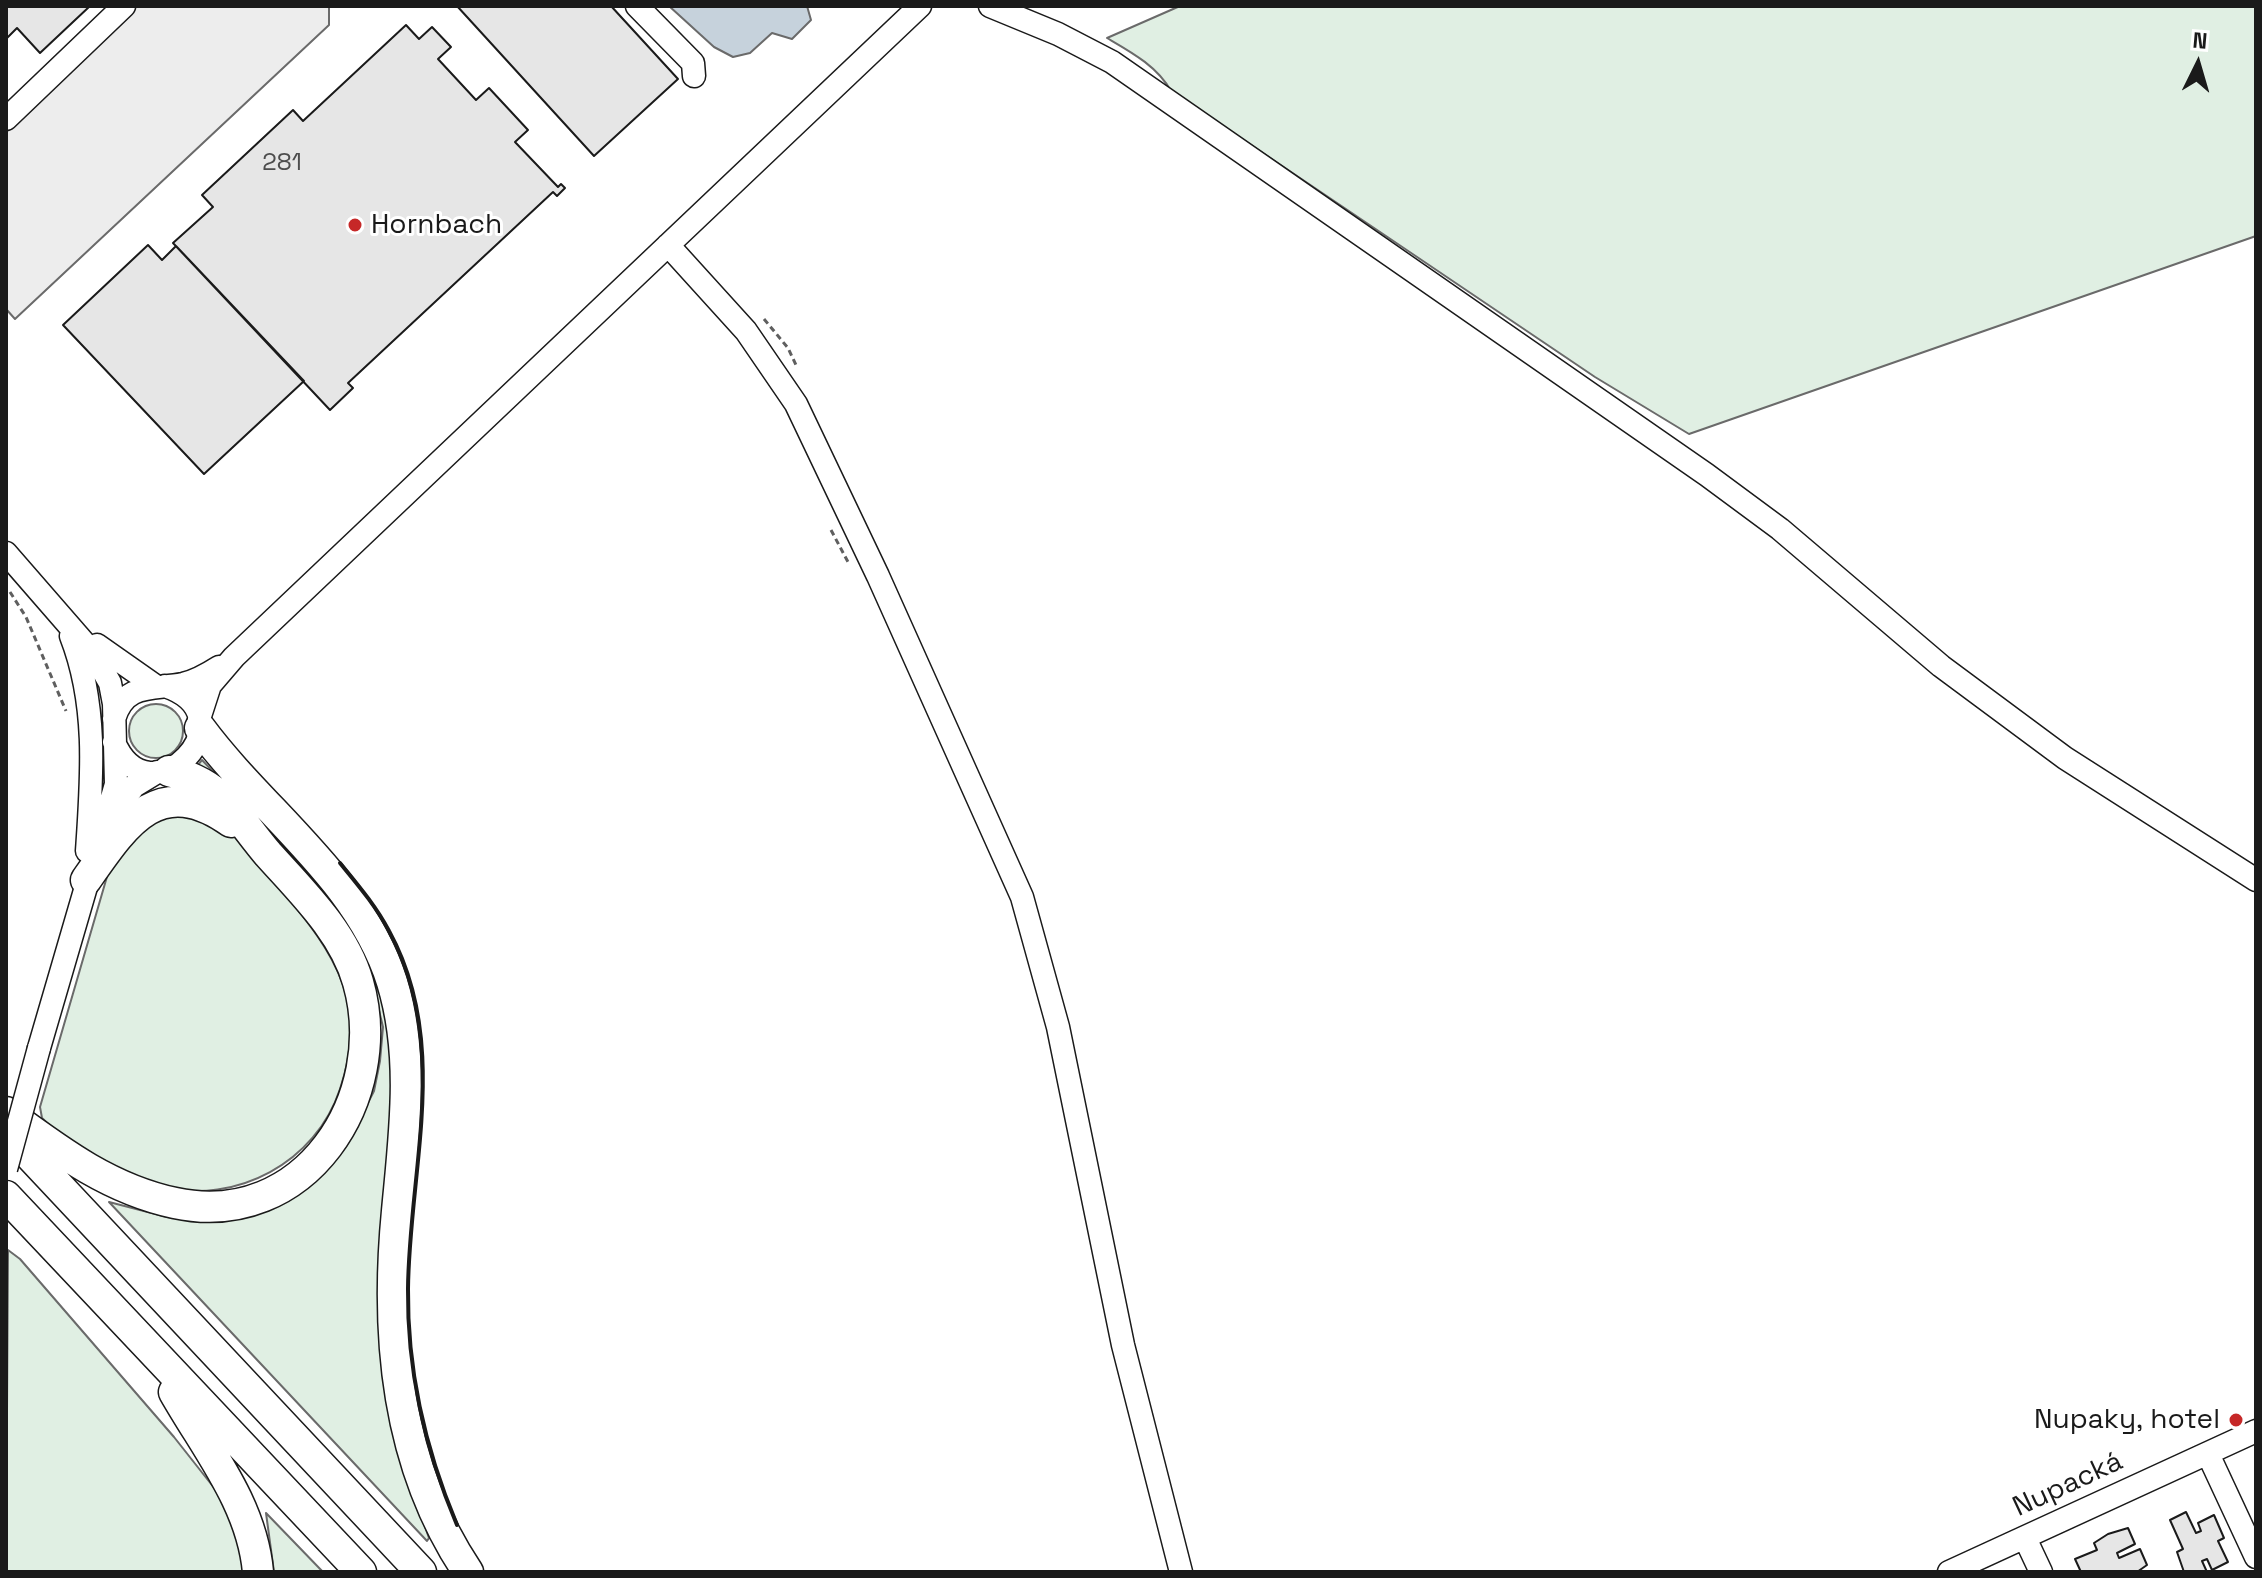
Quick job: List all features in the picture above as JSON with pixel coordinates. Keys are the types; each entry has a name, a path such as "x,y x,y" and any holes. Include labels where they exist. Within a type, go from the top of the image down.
{"highway":[{"path":"199,723 332,878 377,944 392,981 403,1025 406,1076 403,1154 392,1261 395,1364 413,1456 433,1510 468,1572"},
{"path":"6,1112 76,1163 113,1183 177,1204 219,1205 261,1196 303,1171 329,1146 354,1104 367,1040 365,1011 357,978 345,950 313,906 217,792 195,779 163,772"},
{"path":"86,880 135,816 166,802 202,805 257,841"},
{"path":"6,1130 421,1572"},
{"path":"6,1196 361,1572"},
{"path":"149,1348 240,1501 255,1544 258,1572"}],"street":[{"path":"6,119 124,6"},
{"path":"637,6 693,63 694,76"},
{"path":"105,826 134,786 193,752 210,685 234,657 920,6"},
{"path":"990,6 1058,34 1112,62 1719,484 1780,529 1941,666 2065,758 2256,880"},
{"path":"668,245 746,331 796,404 878,576 1022,897 1055,1014 1123,1345 1181,1572"},
{"path":"6,553 64,617 106,675 113,695 116,784 86,880 6,1169"},
{"path":"64,617 117,662 190,701 199,723"},
{"path":"64,617 84,671 91,713 86,880"},
{"path":"163,772 135,767 122,757 113,733 117,710 127,696 202,677 234,657"},
{"name":"Nupacká","path":"1949,1572 2256,1431"},
{"path":"2208,1454 2256,1557"},
{"path":"2025,1538 2041,1572"}],"path":[{"path":"828,522 851,567"},
{"path":"6,585 26,617 67,712"}],"green space":[{"path":"1180,6 2256,6 2256,236 1689,434 1595,377 1171,91 1151,67 1107,38"},
{"path":"156,704 175,712 183,731 175,750 156,758 137,750 129,731 137,712"},
{"path":"202,760 323,888 362,943 375,970 387,1014 393,1058 391,1147 379,1281 381,1354 396,1434 429,1538 427,1541 109,1202 167,1217 205,1221 239,1216 352,1134 374,1091 383,1027 375,994 197,766"},
{"path":"161,812 209,820 241,841 325,948 342,982 349,1009 350,1036 344,1076 329,1115 313,1138 293,1157 270,1172 218,1190 190,1191 161,1187 129,1177 82,1151 54,1129 42,1118 40,1107 113,856"},
{"path":"8,1250 20,1259 174,1437 230,1508 243,1553 243,1572 6,1572"},
{"path":"266,1513 323,1572 274,1572"}],"shaded area":[{"path":"124,6 329,6 329,25 15,319 6,309 6,119"},
{"path":"669,6 807,6 811,20 792,39 772,33 750,53 733,57 714,47"}],"building":[{"path":"6,6 90,6 40,53 17,28 6,39"},
{"path":"457,6 611,6 678,79 594,156"},
{"name":"Hornbach","path":"406,25 419,39 432,27 451,47 438,59 476,100 489,88 528,130 515,142 558,187 561,184 565,188 557,196 553,192 348,383 353,388 330,410 173,243 213,207 202,195 293,110 303,121"},
{"path":"148,245 162,260 176,246 304,381 204,474 63,325"},
{"path":"2186,1512 2196,1533 2201,1531 2198,1523 2214,1515 2224,1538 2218,1541 2228,1562 2212,1570 2207,1559 2202,1561 2207,1572 2184,1572 2177,1552 2183,1549 2170,1520"},
{"path":"2128,1528 2135,1544 2117,1553 2119,1558 2140,1549 2147,1565 2137,1572 2081,1572 2075,1559 2097,1550 2094,1543 2108,1534"}],"wall":[{"path":"340,863 373,904 389,931 408,974 418,1018 423,1062 408,1289 411,1350 427,1439 457,1525"}],"place":[{"name":"Hornbach","path":"355,225"},
{"name":"Nupaky, hotel","path":"2236,1420"}]}
